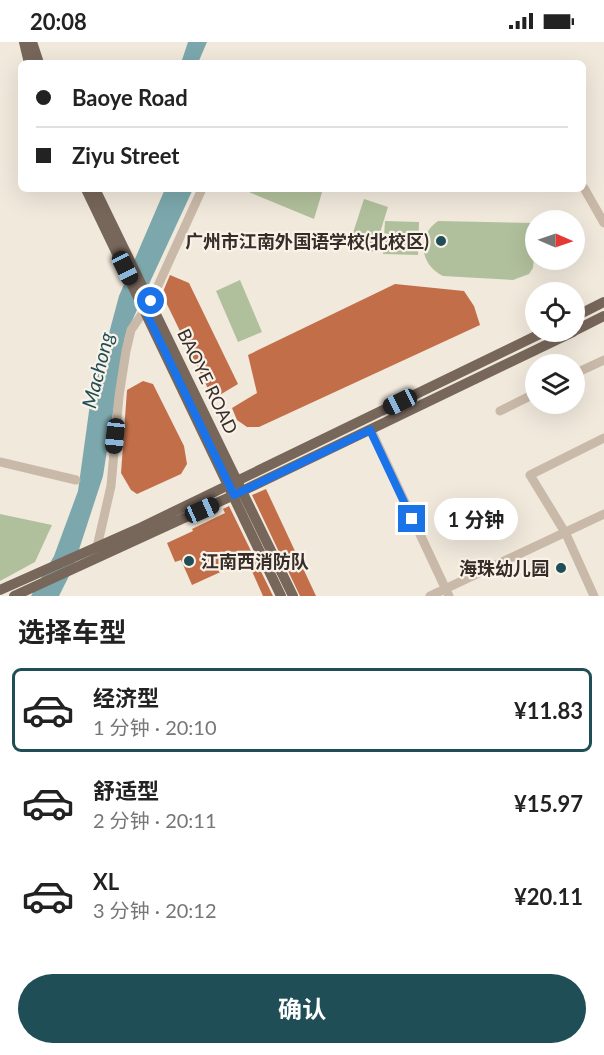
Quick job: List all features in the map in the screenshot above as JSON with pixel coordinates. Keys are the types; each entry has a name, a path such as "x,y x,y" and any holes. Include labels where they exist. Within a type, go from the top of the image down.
{"main road":[{"path":"24,42 29,60"},
{"path":"32,42 38,60"},
{"name":"BAOYE ROAD","path":"88,192 126,260"},
{"name":"BAOYE ROAD","path":"96,192 147,306 236,488"},
{"path":"585,312 604,303"},
{"path":"585,326 604,316"},
{"path":"236,488 525,342"},
{"path":"14,596 144,531 370,430 551,342"},
{"path":"236,488 281,596"},
{"path":"236,488 293,596"},
{"path":"0,590 97,547 144,531"}],"street":[{"path":"97,547 111,486 126,351 131,330 147,306 201,192"},
{"path":"586,192 604,223"},
{"path":"585,369 604,360"},
{"path":"500,411 525,398"},
{"path":"370,430 447,592"},
{"path":"594,596 566,534 530,474 604,438"},
{"path":"0,462 76,480"},
{"path":"430,596 447,592 604,514"}],"green space":[{"path":"249,192 322,192 314,219"},
{"path":"364,199 388,207 374,252 349,245"},
{"path":"385,221 419,222 418,255 383,254"},
{"path":"438,221 525,223 525,270 532,270 529,274 513,280 443,276 429,265 424,250 426,234"},
{"path":"240,280 262,332 238,342 216,291"},
{"path":"0,514 52,525 35,562 0,581"}],"water":[{"path":"188,42 207,42 199,60 182,60"},
{"path":"164,192 192,192 125,336 103,476 73,568 59,596 31,596 54,556 78,491 90,404 119,296"}],"building":[{"path":"170,275 189,283 238,384 213,399 162,294"},
{"path":"395,284 464,291 474,306 480,325 259,427 247,427 237,420 232,408 257,393 248,355"},
{"path":"143,381 153,384 184,446 187,464 181,474 137,494 131,490 121,473 127,390"},
{"path":"266,489 316,596 300,596 252,495"},
{"path":"229,506 273,596 263,596 247,560 192,585 181,560 175,562 167,543 225,513 223,509"}],"place":[{"name":"广州市江南外国语学校(北校区)","path":"441,241"},
{"name":"江南西消防队","path":"189,561"},
{"name":"海珠幼儿园","path":"561,568"}],"route":[{"path":"151,301 145,310 234,495 370,430 412,519"}],"water label":[{"name":"Machong","path":"97,370"}]}
